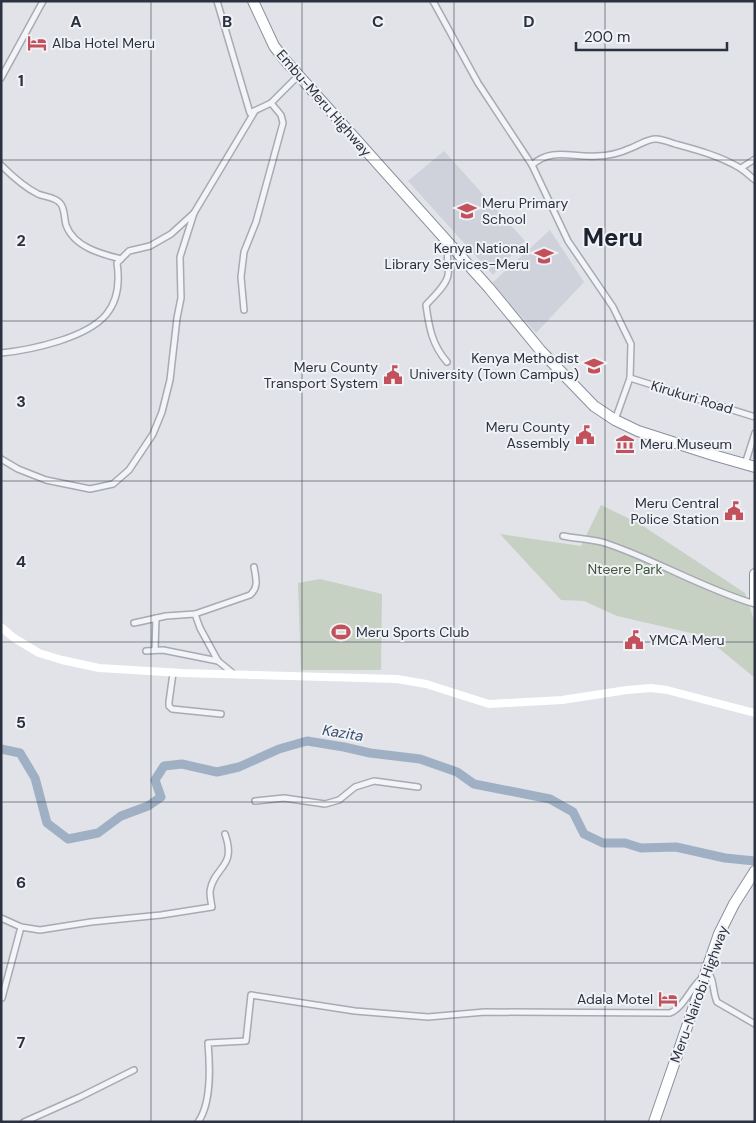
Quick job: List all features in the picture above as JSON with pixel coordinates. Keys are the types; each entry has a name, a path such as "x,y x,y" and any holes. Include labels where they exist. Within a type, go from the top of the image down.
{"highway":[{"name":"Embu-Meru Highway","path":"253,1 274,46 451,247"},
{"path":"451,247 489,288 541,351 594,406 615,420 638,431 750,465"},
{"path":"754,580 755,602"},
{"name":"Meru-Nairobi Highway","path":"654,1122 724,923 755,872"}],"street":[{"path":"1,78 43,1"},
{"path":"218,1 253,112"},
{"path":"433,1 478,83 532,166 568,241 613,306 625,328 631,344 630,378 615,420"},
{"path":"1,458 32,475 79,487 101,488 113,484 127,472 147,445 162,412 170,380 181,298 180,257 194,213 253,112 271,103 299,76"},
{"path":"244,310 241,277 243,259 256,222 283,123 280,115 271,103"},
{"path":"532,166 542,157 548,155 602,156 621,152 657,139 696,149 741,168 755,180"},
{"path":"741,168 755,159"},
{"path":"1,165 24,186 38,194 59,201 63,207 67,227 71,234 83,244 104,255 121,259"},
{"path":"1,353 48,344 87,331 97,324 112,305 118,287 117,263 129,251 150,246 171,234 194,213"},
{"path":"447,362 440,353 429,328 426,305 446,282 448,275 447,255 451,247"},
{"name":"Kirukuri Road","path":"630,378 755,417"},
{"path":"750,465 755,433"},
{"path":"563,536 607,544 649,560 720,593 755,602"},
{"path":"134,623 156,618 195,614 250,595 256,588 257,582 254,568"},
{"path":"195,614 200,628 218,661 236,676"},
{"path":"155,650 156,618"},
{"path":"1,627 32,649 62,660 99,668 236,676 397,679 426,684 489,704 562,700 651,688 667,690 755,713"},
{"path":"146,651 173,651 218,661"},
{"path":"173,673 169,702 169,706 172,709 221,714"},
{"path":"255,801 284,798 324,804 339,800 358,785 374,781 418,787"},
{"path":"1,918 21,927 40,930 212,907 210,897 212,886 229,855 225,834"},
{"path":"2,998 21,927"},
{"path":"198,1122 206,1107 209,1063 208,1043 246,1041 251,995 347,1010 428,1017 485,1012 670,1013 678,1008 690,991 706,974 713,978 714,995 717,1002 755,1024"},
{"path":"24,1122 134,1070"}],"shaded area":[{"name":"Meru Primary School","path":"444,151 525,241 493,275 408,181"},
{"name":"Kenya National Library Services-Meru","path":"550,230 584,282 536,333 492,283"}],"green space":[{"name":"Nteere Park","path":"601,505 640,524 745,593 755,623 755,678 704,636 617,616 584,601 561,600 500,534 581,546"},
{"name":"Meru Sports Club","path":"320,579 382,594 381,670 301,670 298,583"}],"waterway":[{"name":"Kazita","path":"1,749 20,753 35,778 47,823 68,839 98,833 121,816 148,806 161,797 155,780 164,766 182,764 217,772 239,767 279,749 307,741 370,753 420,759 457,772 474,784 550,799 573,812 584,834 603,843 625,843 641,848 676,847 725,858 755,861"}],"place":[{"name":"Alba Hotel Meru","path":"37,43"},
{"name":"Meru Primary School","path":"467,211"},
{"name":"Kenya National Library Services-Meru","path":"544,256"},
{"name":"Kenya Methodist University (Town Campus)","path":"594,366"},
{"name":"Meru County Transport System","path":"393,375"},
{"name":"Meru County Assembly","path":"585,435"},
{"name":"Meru Museum","path":"625,444"},
{"name":"Meru Central Police Station","path":"734,511"},
{"name":"Meru Sports Club","path":"341,632"},
{"name":"YMCA Meru","path":"634,640"},
{"name":"Adala Motel","path":"668,999"}],"district":[{"name":"Meru","path":"613,238"}]}
